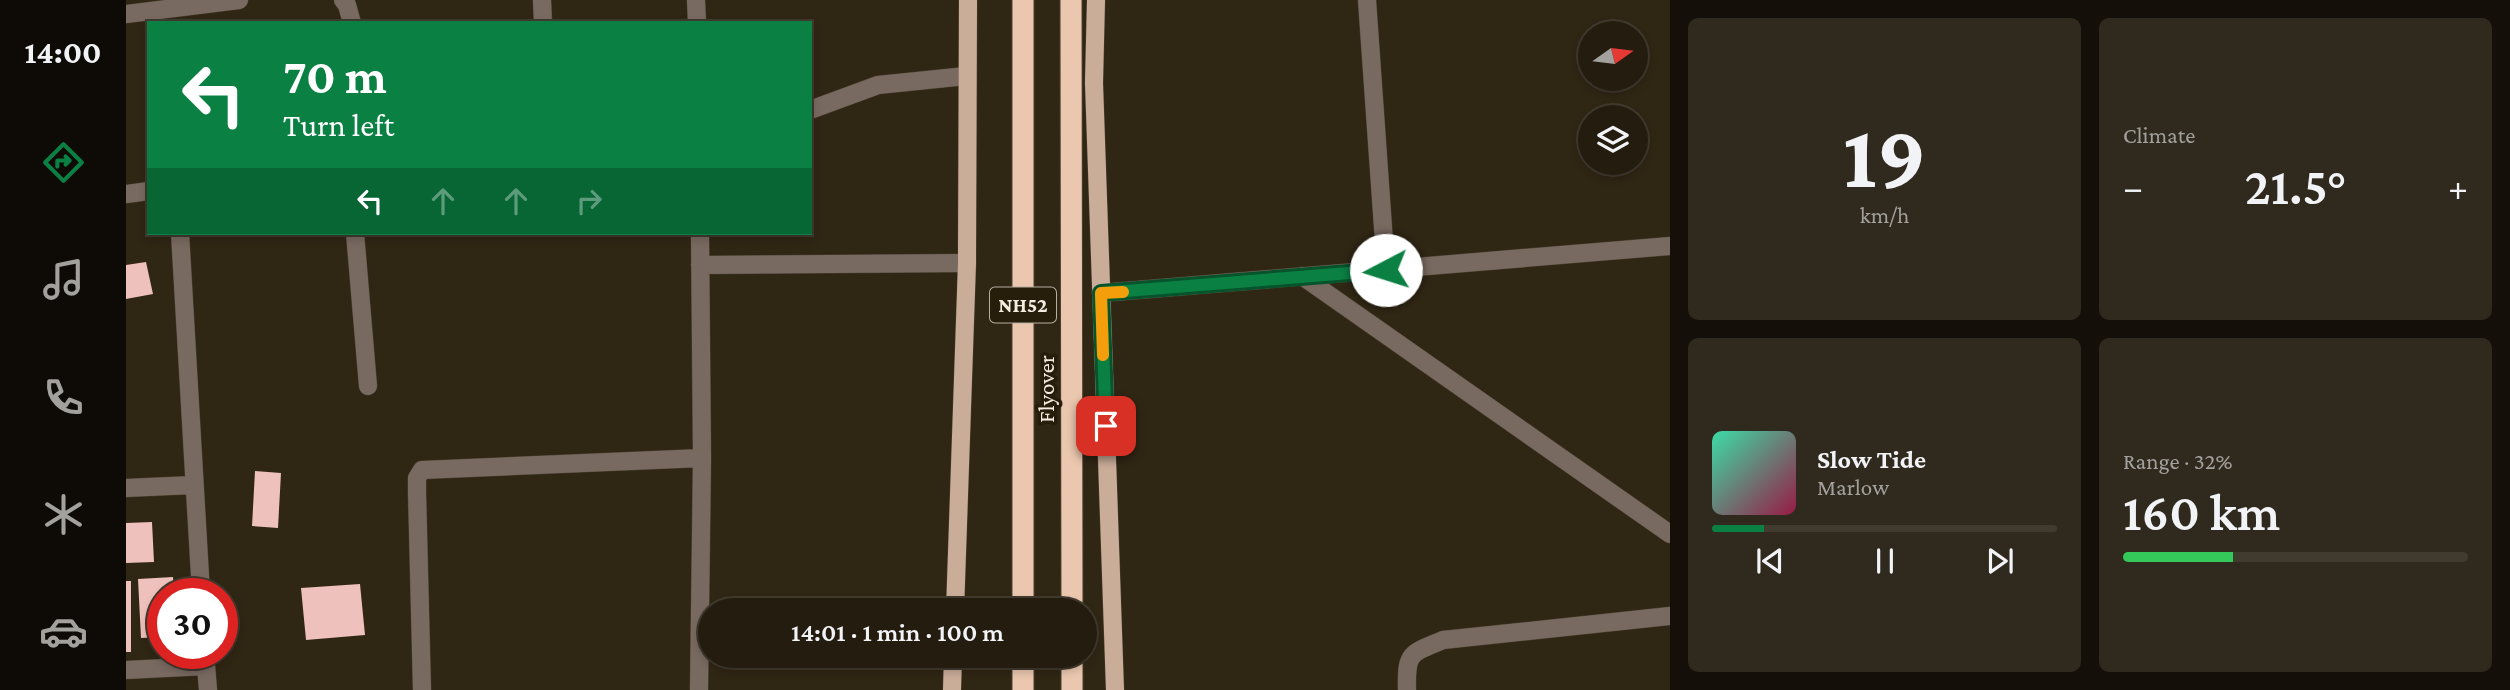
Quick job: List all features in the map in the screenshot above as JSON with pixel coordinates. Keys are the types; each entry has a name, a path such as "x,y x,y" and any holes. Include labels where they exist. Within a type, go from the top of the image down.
{"highway":[{"name":"Flyover","path":"1023,0 1023,598"},
{"name":"Flyover","path":"1072,0 1072,598"},
{"path":"1023,668 1023,690"},
{"path":"1072,668 1072,690"}],"main road":[{"path":"955,598 968,263 968,0"},
{"path":"1096,0 1094,83 1115,690"},
{"path":"952,690 953,668"}],"street":[{"path":"126,14 239,0"},
{"path":"343,0 351,21"},
{"path":"542,0 543,21"},
{"path":"696,0 697,21"},
{"path":"1377,0 1367,0 1386,270"},
{"path":"812,110 878,86 966,76"},
{"path":"126,194 147,191"},
{"path":"180,235 200,578"},
{"path":"355,235 368,386"},
{"path":"699,690 702,458 700,235"},
{"path":"1101,293 1670,246"},
{"path":"700,265 968,263"},
{"path":"1302,276 1670,534"},
{"path":"422,690 417,478 422,470 702,458"},
{"path":"126,488 193,485"},
{"path":"1407,690 1406,666 1414,652 1443,640 1670,616"},
{"path":"126,670 147,667"},
{"path":"207,669 208,690"}],"building":[{"path":"146,262 153,294 126,299 126,265"},
{"path":"255,471 281,473 278,528 252,526"},
{"path":"152,522 154,562 126,563 126,523"},
{"path":"147,578 147,638 141,638 138,579"},
{"path":"126,581 131,581 131,652 126,652"},
{"path":"360,584 365,635 306,640 301,588"}],"slow traffic":[{"path":"1103,355 1101,293 1123,292"}],"route":[{"path":"1106,426 1101,293 1386,270"}]}
